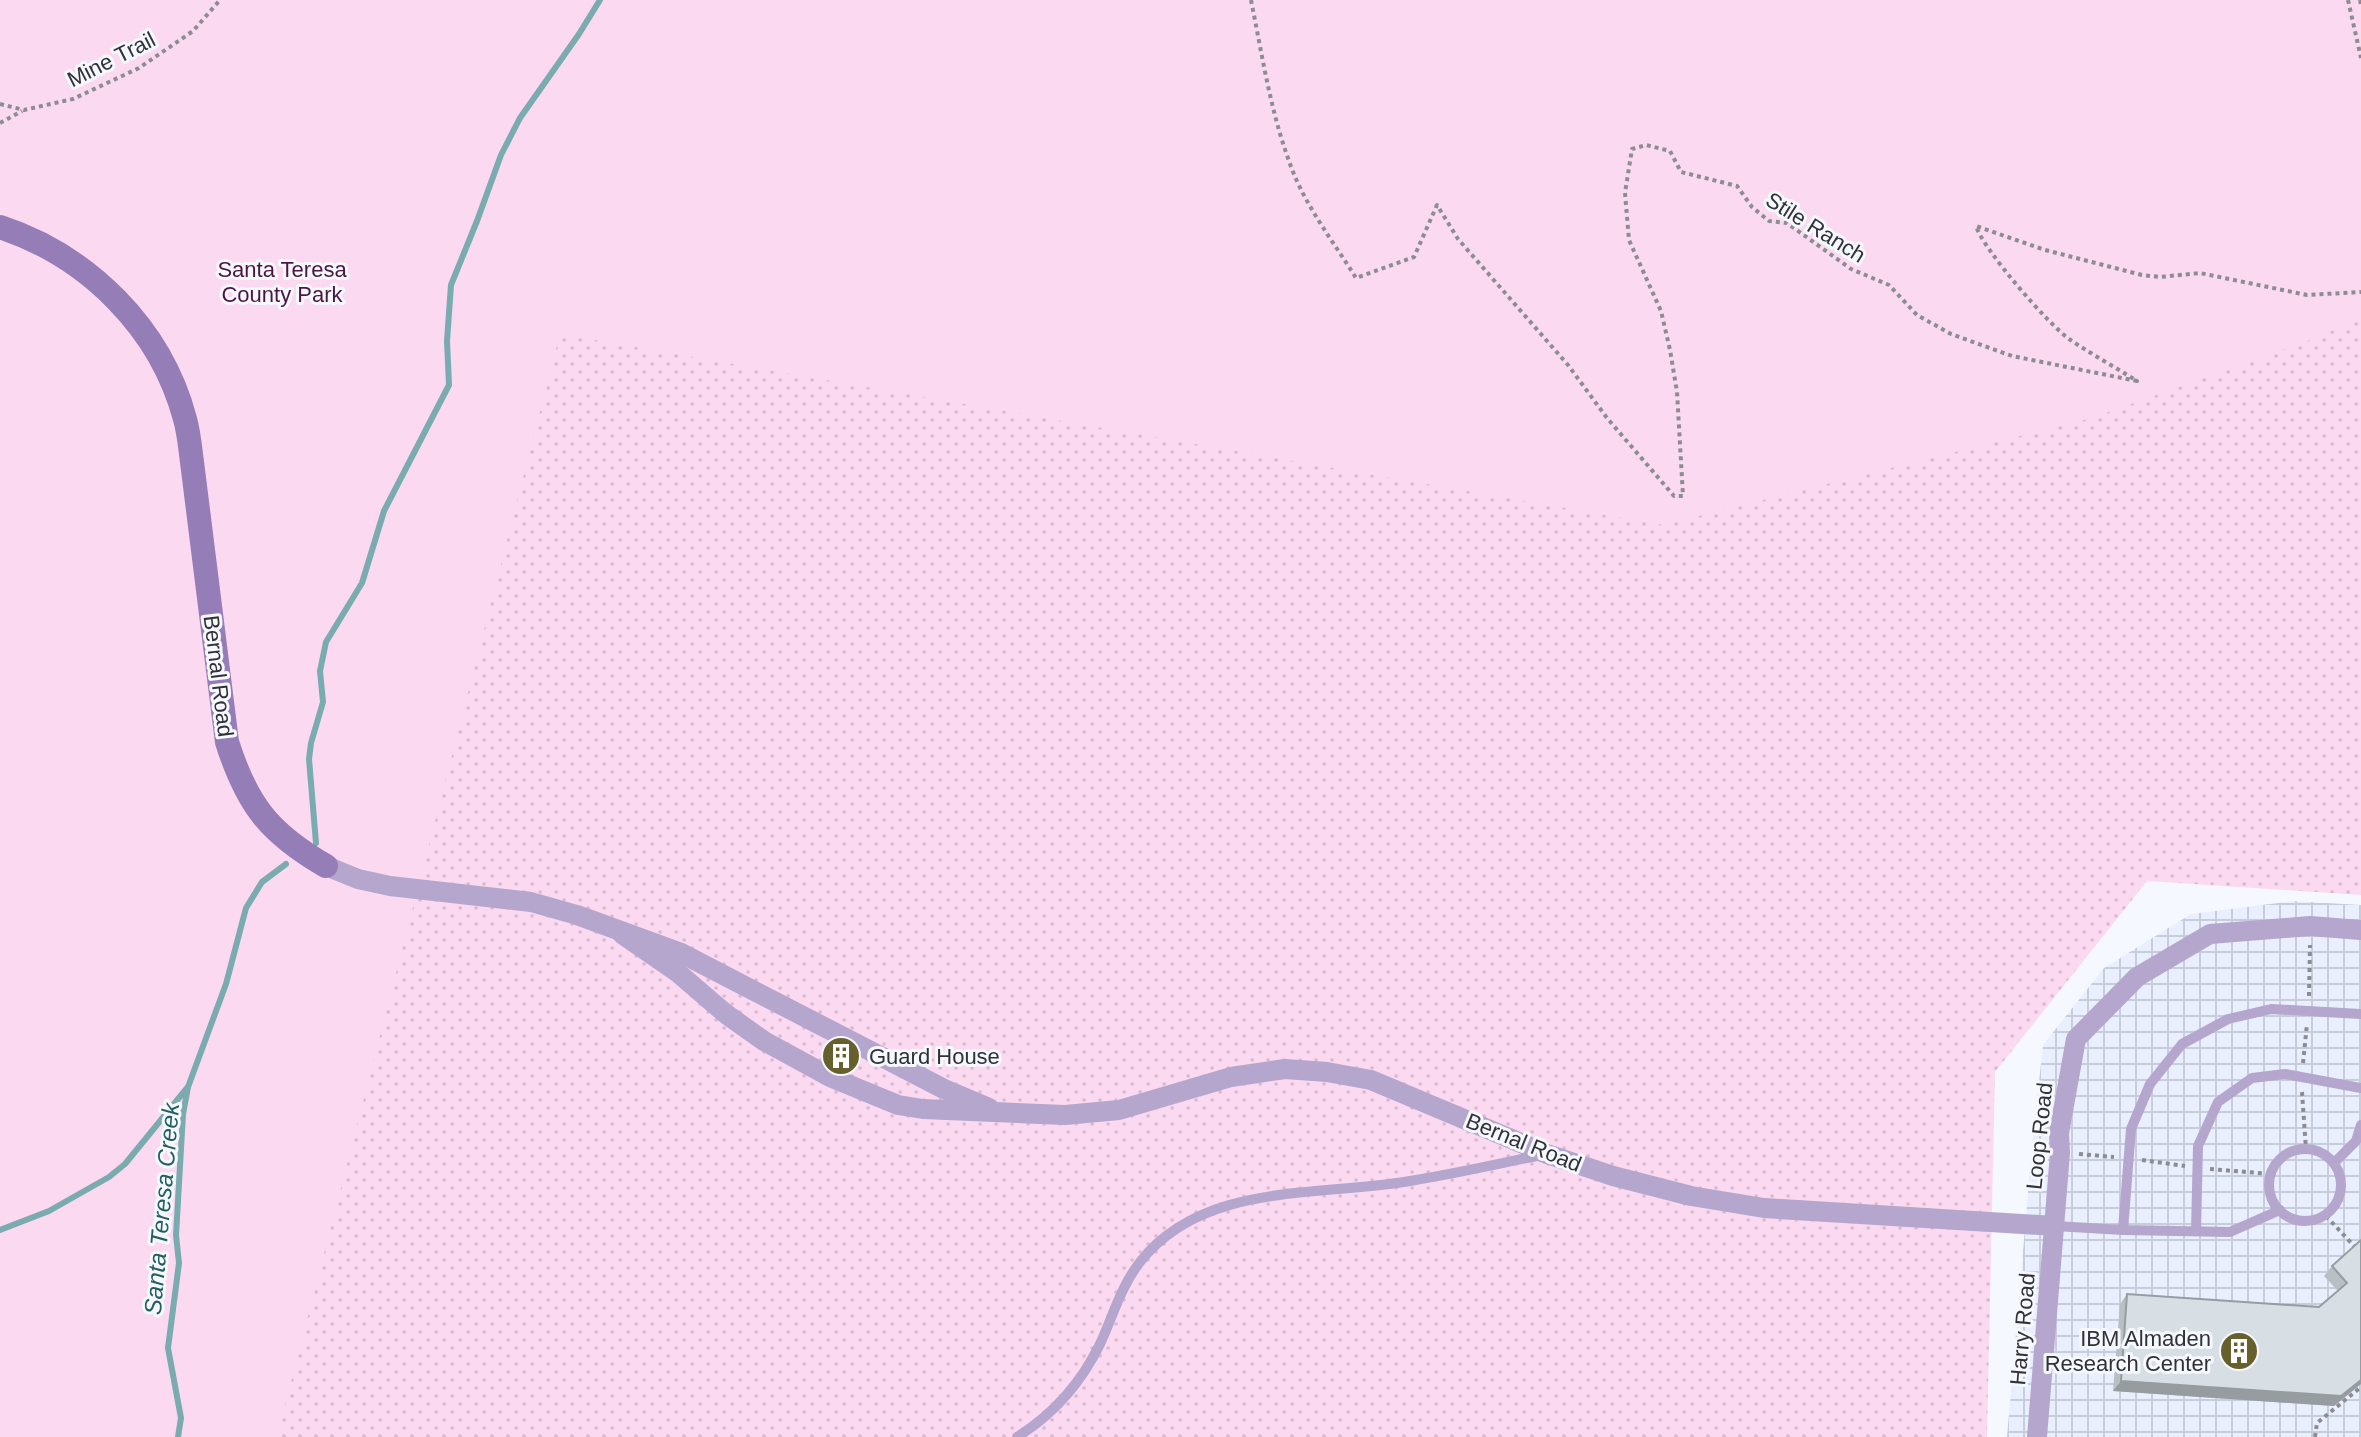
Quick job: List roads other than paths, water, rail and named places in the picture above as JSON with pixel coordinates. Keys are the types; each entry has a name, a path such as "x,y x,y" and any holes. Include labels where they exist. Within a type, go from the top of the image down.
{"street":[{"name":"Bernal Road","path":"0,227 67,258 101,283 154,347 166,371 185,419 227,742 237,775 252,802 294,848 358,879 390,886 531,902 577,915 692,958 944,1089 1001,1113"},
{"name":"Loop Road","path":"2055,1226 2059,1133 2076,1039 2137,977 2210,934 2310,926 2361,930"},
{"name":"Bernal Road","path":"622,934 677,972 726,1014 764,1041 830,1077 898,1105 1065,1115 1119,1110 1231,1077 1285,1069 1327,1072 1371,1080 1547,1154 1678,1193 1764,1208 2055,1226"},
{"name":"Harry Road","path":"2037,1437 2055,1226"}],"lane":[{"path":"2123,1230 2131,1129 2150,1084 2182,1044 2228,1019 2271,1009 2361,1014"},
{"path":"2196,1231 2198,1146 2218,1102 2252,1078 2285,1074 2361,1088"},
{"path":"2334,1163 2356,1141 2361,1125"},
{"path":"2306,1149 2318,1151 2334,1163 2340,1174 2340,1197 2326,1216 2309,1221 2296,1220 2280,1210 2271,1196 2271,1174 2276,1163 2285,1155 2306,1149"},
{"path":"1017,1437 1063,1401 1085,1373 1121,1294 1139,1263 1163,1238 1189,1221 1215,1208 1255,1199 1409,1182 1547,1154"},
{"path":"2055,1226 2230,1232 2280,1210"}],"waterway":[{"name":"Santa Teresa Creek","path":"316,843 309,759 323,702 320,671 326,642 362,583 384,511 449,385 447,341 451,285 501,155 520,118 600,0"},
{"name":"Santa Teresa Creek","path":"178,1437 181,1418 168,1348 179,1263 176,1235 183,1114 188,1087 226,984 246,908 262,882 286,864"},
{"path":"0,1230 49,1211 109,1177 125,1164 187,1088"}],"place":[{"name":"Guard House","path":"841,1056"},
{"name":"IBM Almaden Research Center","path":"2239,1351"}],"park label":[{"name":"Santa Teresa County Park","path":"282,282"}]}
